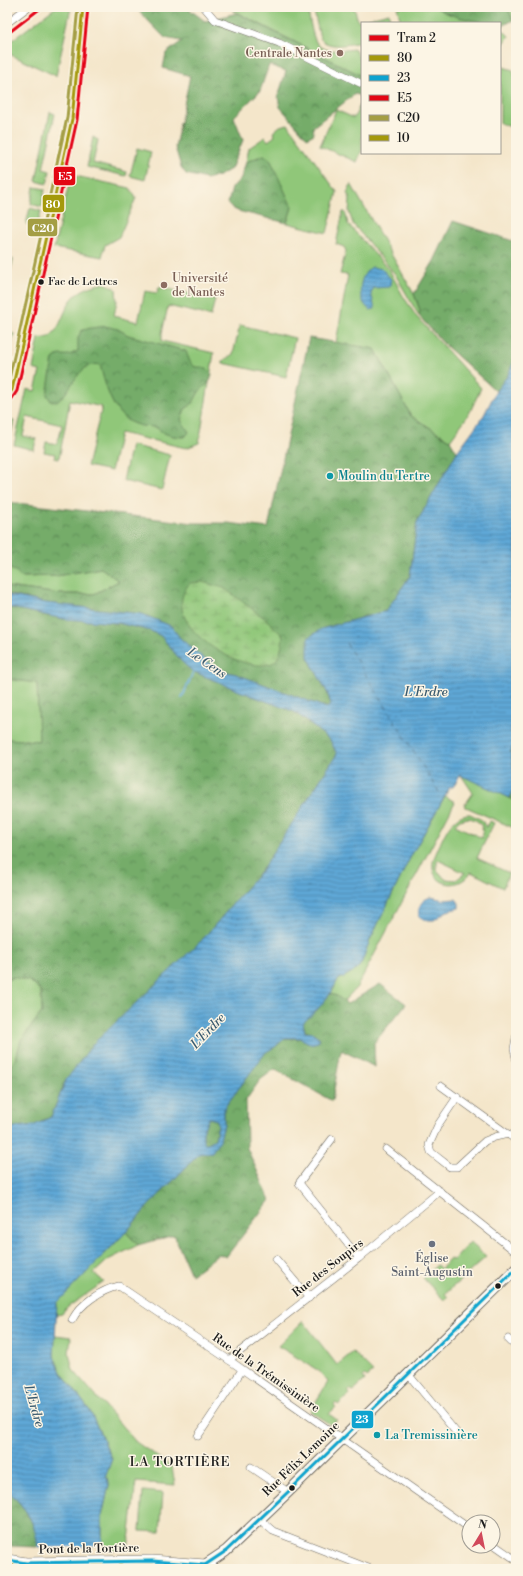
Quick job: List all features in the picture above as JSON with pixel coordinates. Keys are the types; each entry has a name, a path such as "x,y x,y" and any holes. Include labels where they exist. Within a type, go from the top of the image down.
{"main road":[{"name":"Pont de la Tortière","path":"7,1560 28,1565 152,1561 207,1568"}],"street":[{"path":"7,23 28,7"},
{"path":"7,397 12,390 72,118 83,7"},
{"path":"204,7 216,20 279,43 361,84"},
{"path":"516,1038 514,1049 516,1058"},
{"path":"441,1086 516,1140"},
{"path":"457,1097 438,1125 429,1145 431,1152 450,1167 457,1167 462,1164 485,1141 508,1134"},
{"path":"332,1139 299,1183 359,1258"},
{"path":"386,1149 516,1252"},
{"name":"Rue des Soupirs","path":"229,1360 359,1258 440,1191"},
{"path":"276,1259 309,1298"},
{"name":"Rue Félix Lemoine","path":"207,1568 258,1518 288,1492 516,1269"},
{"name":"Rue de la Trémissinière","path":"72,1320 76,1312 93,1298 110,1288 119,1286 229,1360 461,1522"},
{"path":"508,1339 516,1347"},
{"path":"198,1436 242,1370"},
{"path":"408,1374 460,1437"},
{"path":"251,1467 288,1492"},
{"path":"258,1518 272,1532 372,1569"},
{"path":"501,1550 516,1560"}],"green space":[{"path":"56,7 71,8 56,76 7,53 7,44"},
{"path":"135,7 186,7 205,21 237,13 361,75 361,96 355,94 313,127 314,134 307,138 280,107 278,97 286,71 269,65 260,91 234,117 243,140 231,169 219,176 206,179 186,174 181,167 175,147 190,76 163,68 166,53 182,41 165,38"},
{"path":"247,7 307,7 312,31 318,44 323,48 330,50 355,49 361,63 361,75 232,10"},
{"path":"313,7 354,7 358,21 389,13 390,22 361,22 361,42 334,45 324,42 320,38"},
{"path":"397,7 435,7 446,13 481,22 401,22"},
{"path":"435,7 507,7 513,20 501,27 501,22 483,22 466,19 442,11"},
{"path":"507,7 516,7 516,19 513,20"},
{"path":"501,28 509,36 501,48"},
{"path":"501,66 513,70 516,80 516,129 501,123 501,75 503,70"},
{"path":"361,103 361,152 357,162 320,146 336,110 354,118"},
{"path":"50,112 55,114 43,169 50,171 47,184 36,181"},
{"path":"288,124 337,192 327,233 287,223 292,207 264,155 246,162 249,148 265,137 268,141 275,136 273,132 280,126"},
{"path":"93,137 98,140 93,163 127,172 126,176 87,167"},
{"path":"137,148 151,152 145,180 130,176"},
{"path":"264,155 270,159 292,207 287,223 238,211 232,208 228,203 232,188 241,178 246,162"},
{"path":"71,175 130,188 136,198 119,237 105,245 102,257 54,248"},
{"path":"351,184 414,294 420,310 419,316 395,274 353,224 349,212 350,199 347,193"},
{"path":"34,187 45,189 42,207 31,204"},
{"path":"30,208 41,211 37,227 26,224"},
{"path":"343,212 345,212 348,224 390,271 416,316 481,388 469,414 450,440 411,416 375,349 336,343 348,275 340,274 346,251 344,247 336,244"},
{"path":"453,221 516,242 516,356 508,375 496,391 444,344 419,316 420,310 414,294 434,261"},
{"path":"13,260 7,287 7,262"},
{"path":"105,283 116,289 117,301 114,316 138,322 145,291 157,293 159,287 215,299 211,316 168,306 162,333 162,341 214,353 199,443 186,448 120,433 111,471 87,466 102,407 70,400 59,459 54,458 55,454 44,452 46,442 57,444 62,425 27,417 23,436 36,439 34,450 14,445 27,389 35,391 40,371 33,369 39,338 46,338 56,331 69,304 75,296 87,288"},
{"path":"240,325 295,338 286,377 223,363 223,361 233,354"},
{"path":"105,326 118,329 128,335 186,351 194,366 204,368 212,374 208,384 201,390 192,404 185,409 181,420 189,432 185,437 171,436 154,427 142,426 129,422 122,416 112,401 100,365 93,364 81,371 63,397 58,401 51,401 47,395 53,359 59,355 69,355 78,351 78,338 81,331"},
{"path":"7,332 14,334 7,364"},
{"path":"309,338 375,349 411,416 450,440 457,452 417,522 410,576 386,611 321,629 308,657 327,692 331,705 327,708 236,674 222,671 208,662 180,638 171,626 142,614 46,603 7,594 7,587 60,594 94,594 119,581 101,568 56,576 21,577 7,566 7,502 194,523 228,523 268,528"},
{"path":"7,420 14,421 9,441 7,440"},
{"path":"131,445 170,455 162,490 123,481"},
{"path":"7,566 21,577 56,576 101,568 119,581 94,594 60,594 7,587"},
{"path":"202,582 224,588 267,620 283,636 280,654 274,662 261,665 245,663 226,655 208,644 193,630 184,615 182,599 190,583"},
{"path":"7,607 64,619 118,623 151,631 161,636 182,662 192,671 295,712 330,740 337,754 261,871 202,940 66,1080 51,1117 35,1125 15,1127 7,1130 7,1109 10,1101 8,1069 16,1059 21,1040 42,1012 41,991 30,981 13,977 7,980 7,739 39,741 37,683 7,679"},
{"path":"7,679 37,683 40,741 7,739"},
{"path":"513,747 516,747 516,801 510,798 514,786 514,770 510,752"},
{"path":"461,775 516,801 516,829 464,806 473,793"},
{"path":"445,796 455,802 357,987 343,1002 337,996 330,994 338,980 356,970 361,964 370,940 411,856"},
{"path":"470,814 482,820 486,828 490,821 494,823 477,858 509,873 503,888 471,872 465,879 458,883 451,884 444,883 434,874 434,858 443,837 451,823 463,815","holes":["468,818 475,820 480,824 483,830 482,838 455,825 460,820","438,860 465,873 456,880 445,879 437,870"]},
{"path":"13,977 30,981 41,991 42,1012 21,1040 16,1059 8,1069 10,1101 7,1109 7,980"},
{"path":"380,984 406,1004 374,1043 375,1067 341,1050 332,1101 275,1069 260,1080 246,1100 247,1148 270,1200 226,1257 219,1254 191,1275 174,1235 138,1245 126,1232 148,1206 199,1154 212,1152 224,1124 224,1108 266,1051 275,1047 285,1038 300,1038 311,1044 320,1038 313,1033 305,1032 303,1023 330,994 337,996 347,1004"},
{"path":"209,1118 217,1120 218,1125 215,1139 208,1143 204,1143 204,1130"},
{"path":"126,1232 138,1245 108,1260 94,1273 104,1282 68,1307 62,1314 56,1315 57,1303"},
{"path":"470,1242 486,1257 445,1294 448,1297 444,1300 423,1278 437,1265 441,1269 450,1259 453,1260"},
{"path":"303,1321 337,1365 353,1352 373,1372 367,1377 365,1375 363,1377 365,1380 353,1391 350,1389 348,1391 350,1394 338,1405 336,1403 334,1405 336,1407 329,1414 337,1420 331,1425 310,1411 328,1382 319,1371 278,1346"},
{"path":"55,1335 71,1337 69,1353 73,1370 136,1442 172,1467 175,1485 136,1482 128,1549 102,1550 102,1516 109,1485 106,1475 112,1458 90,1411 61,1372 54,1356"},
{"path":"7,1490 19,1502 32,1523 39,1547 9,1546"},
{"path":"143,1491 163,1493 160,1532 140,1531"}],"water":[{"path":"372,267 382,269 391,279 390,287 374,288 371,293 375,309 370,310 365,306 362,300 360,288 364,276"},
{"name":"L'Erdre","path":"516,356 516,713 511,733 515,735 516,732 516,747 513,747 510,752 514,770 514,786 510,798 460,775 453,787 450,787 411,856 370,940 361,964 356,970 338,980 330,994 317,1010 303,1023 305,1032 313,1033 320,1038 318,1042 311,1044 300,1038 285,1038 275,1047 266,1052 224,1108 224,1124 220,1140 212,1152 199,1154 57,1303 54,1356 61,1372 90,1411 112,1459 106,1475 109,1485 102,1516 102,1550 39,1569 38,1545 33,1526 24,1508 7,1490 7,1130 15,1127 35,1125 51,1117 66,1080 93,1044 202,940 261,871 337,754 330,740 295,712 192,671 182,662 161,636 151,631 118,623 64,619 7,607 7,595 46,603 142,614 171,626 180,638 208,662 222,671 236,674 327,708 331,704 327,692 308,657 308,638 321,629 386,611 410,576 417,522 457,452 484,415 496,391 508,375","holes":["209,1118 217,1120 218,1125 215,1139 208,1143 204,1143 203,1134 207,1121"]},
{"path":"431,897 444,900 456,899 459,903 459,908 447,911 434,920 425,920 419,916 419,909 425,900"}],"pier":[{"path":"104,1546 102,1569 37,1569 37,1548"}],"waterway":[{"name":"Le Cens","path":"182,698 194,670"}],"ferry route":[{"path":"346,643 439,792"}],"tram line":[{"name":"2","path":"7,34 42,7"}],"transit line":[{"name":"C20","path":"7,388 67,118 78,7"},
{"name":"80","path":"7,397 12,390 72,119 83,7"},
{"name":"E5","path":"11,400 17,391 77,120 88,7"},
{"name":"23","path":"205,1565 226,1551 288,1492 516,1269"},
{"name":"23","path":"7,1560 26,1563 152,1561 205,1565"},
{"name":"10","path":"7,1565 26,1568 152,1566 192,1569"}],"place":[{"name":"Centrale Nantes","path":"340,53"},
{"name":"Fac de Lettres","path":"41,282"},
{"name":"Université de Nantes","path":"164,285"},
{"name":"Moulin du Tertre","path":"330,476"},
{"name":"Église Saint-Augustin","path":"432,1244"},
{"name":"La Tremissinière","path":"377,1435"}],"district":[{"name":"LA TORTIÈRE","path":"180,1462"}]}
